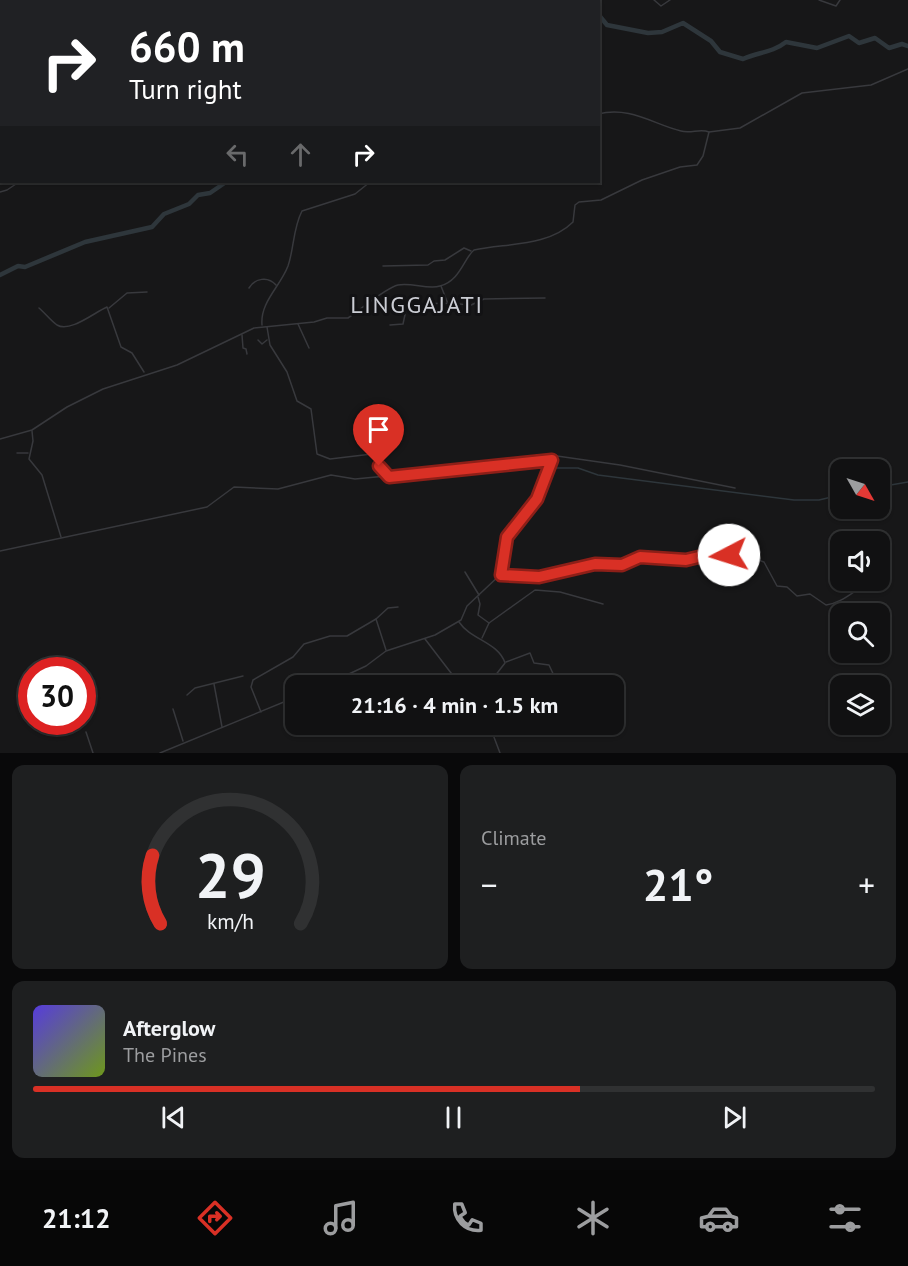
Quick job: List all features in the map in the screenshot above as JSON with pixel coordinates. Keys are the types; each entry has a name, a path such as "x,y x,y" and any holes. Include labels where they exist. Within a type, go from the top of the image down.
{"street":[{"path":"654,0 661,6 670,0"},
{"path":"819,0 838,6 840,0"},
{"path":"600,114 611,111 644,116 684,132 740,128 802,93 871,85 908,69"},
{"path":"383,266 428,265 434,261 445,260 464,248 472,251 522,244 554,234 573,222 575,205 579,202 601,200 642,180 680,167 697,165 703,156 709,132"},
{"path":"0,192 18,183"},
{"path":"262,326 262,310 275,293 276,286 288,266 302,212 355,194 369,183"},
{"path":"0,439 32,430 67,407 103,389 177,365 262,326 327,318 348,318 364,303 398,285 441,286 462,269 472,251"},
{"path":"249,288 255,281 263,279 273,281 276,286"},
{"path":"441,286 448,305"},
{"path":"39,308 57,325 63,326 84,321 105,307 108,309 127,293 147,292"},
{"path":"390,325 403,324 406,310 411,312 432,304 464,303 469,306 486,299 544,298"},
{"path":"108,309 121,347 132,353 145,374"},
{"path":"298,323 309,348"},
{"path":"267,327 268,340 287,372 297,401 311,409 317,454 330,459 372,454 387,477"},
{"path":"241,334 243,348 246,349 247,354"},
{"path":"258,340 262,344 268,340"},
{"path":"32,430 33,441 28,459 42,475 61,537"},
{"path":"17,453 29,453"},
{"path":"0,551 207,507 234,487 278,489 331,475 353,479 387,477 552,460 559,456 735,488"},
{"path":"347,675 366,666 386,651 425,639 458,622 478,596 501,575 507,537 537,499 552,460"},
{"path":"501,575 539,577 595,564 622,565 640,557 686,560 725,554 736,559 747,557 764,562 777,586 787,587 797,596 810,594 826,605 836,603 854,591"},
{"path":"465,572 478,596 480,603 478,614 489,623"},
{"path":"482,639 489,623 535,590 560,592 603,604"},
{"path":"261,712 251,687 253,680 289,660 304,644 330,636 347,636 376,619 388,608 398,607"},
{"path":"376,619 386,651"},
{"path":"458,622 466,631 482,639 501,655 505,663"},
{"path":"425,639 453,675"},
{"path":"496,675 505,663 530,653 534,663 549,665 554,675"},
{"path":"187,695 195,688 243,676"},
{"path":"214,684 222,727"},
{"path":"160,753 285,702"},
{"path":"173,709 183,742"},
{"path":"87,735 93,753"},
{"path":"493,735 500,753"}],"waterway":[{"path":"600,16 607,25 648,33 662,32 683,23 711,41 720,52 743,59 786,42 817,48 849,36 859,43 875,38 889,48 902,44 908,46"},
{"path":"0,275 18,266 25,267 85,242 152,227 164,214 189,204 198,195 210,193 225,183"},
{"path":"393,483 404,479 416,480 466,472 476,474 526,468 578,468 598,475 794,500 819,500 830,497"},
{"path":"890,485 908,482"}],"district":[{"name":"LINGGAJATI","path":"417,305"}],"route":[{"path":"379,466 389,477 485,469 552,460 549,474 537,499 507,537 501,575 539,577 595,564 622,565 640,557 686,560 711,554 729,555"}]}
